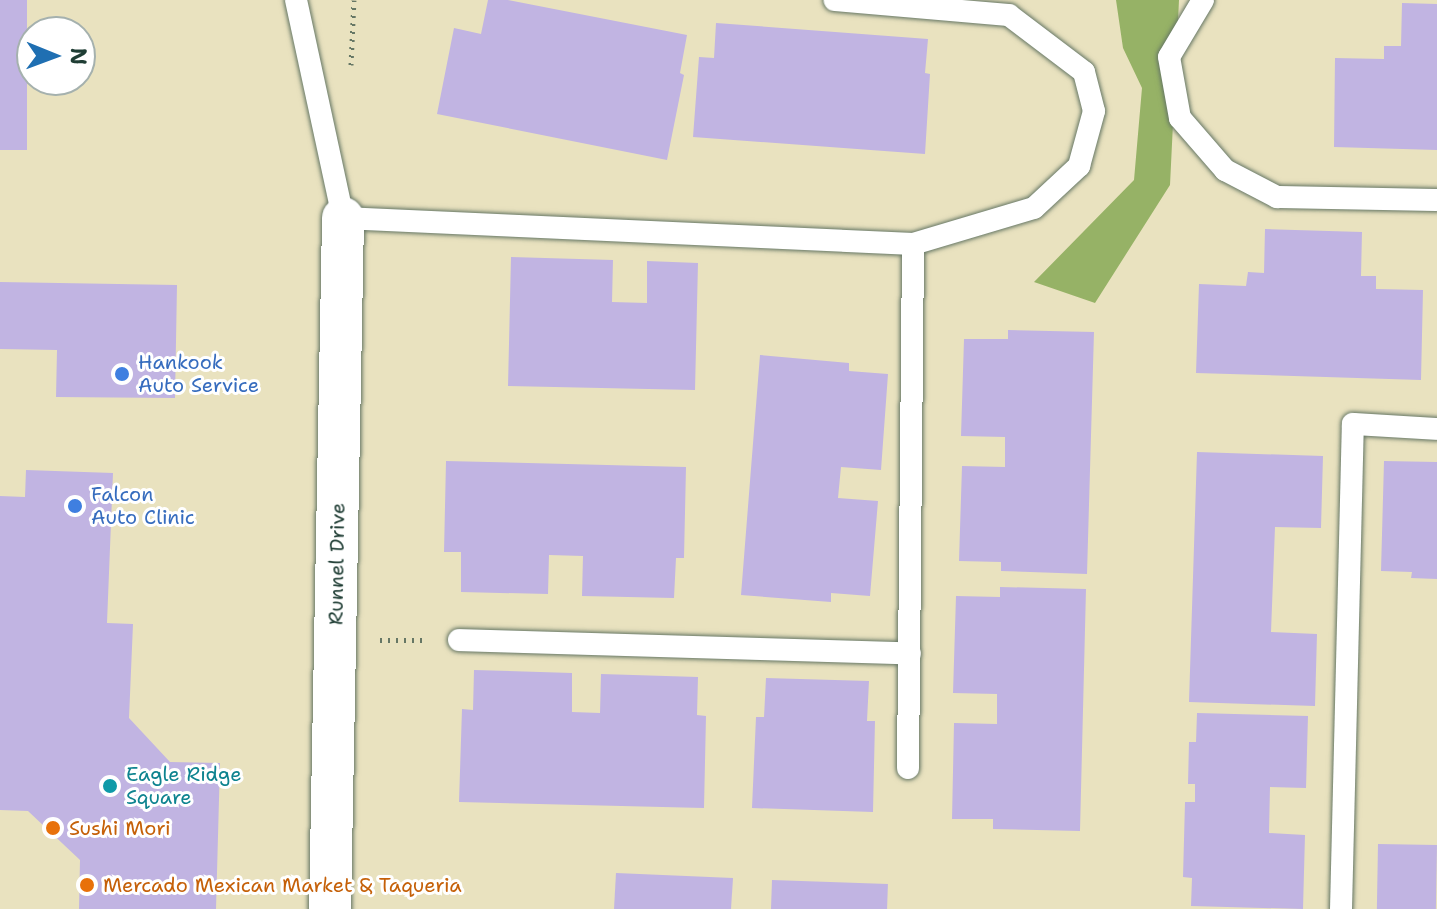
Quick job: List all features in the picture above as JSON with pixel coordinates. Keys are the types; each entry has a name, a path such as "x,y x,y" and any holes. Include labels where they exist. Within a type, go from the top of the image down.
{"street":[{"name":"Runnel Drive","path":"330,909 343,218"}],"lane":[{"path":"296,0 343,218 913,244 1034,208 1079,166 1094,111 1084,72 1009,15 835,0"},
{"path":"1203,0 1169,57 1180,118 1225,170 1277,197 1437,200"},
{"path":"908,768 913,244"},
{"path":"1341,909 1353,424 1437,429"},
{"path":"459,640 910,653"}],"path":[{"path":"335,640 459,640"}],"green space":[{"path":"1116,0 1179,0 1170,185 1095,303 1034,282 1134,180 1142,88 1123,48"}],"building":[{"path":"0,0 27,0 27,16 16,16 16,96 27,96 27,150 0,150"},
{"path":"488,0 508,0 687,35 680,73 684,75 667,160 437,114 454,28 481,34"},
{"path":"1402,3 1437,4 1437,150 1334,147 1335,58 1384,59 1384,46 1401,46"},
{"path":"716,23 928,39 925,73 930,74 925,154 693,137 699,57 714,58"},
{"path":"1265,229 1362,232 1361,276 1376,276 1376,289 1423,290 1421,380 1196,373 1199,284 1246,286 1248,272 1264,273"},
{"path":"511,257 613,260 612,302 647,303 647,261 698,263 695,390 508,386"},
{"path":"0,282 177,285 175,398 56,397 57,350 0,349"},
{"path":"1008,330 1094,332 1087,574 1001,571 1001,562 959,561 962,466 1005,467 1005,437 961,436 964,339 1008,339"},
{"path":"760,355 849,363 849,371 888,374 881,470 841,467 838,498 878,501 870,596 831,593 831,602 741,595"},
{"path":"1197,452 1323,456 1321,528 1275,527 1271,632 1317,634 1315,706 1189,702"},
{"path":"446,461 686,467 684,558 676,558 674,598 582,596 583,556 549,555 548,594 461,592 461,552 444,552"},
{"path":"1384,461 1437,462 1437,579 1411,578 1412,572 1381,571"},
{"name":"Eagle Ridge Square","path":"26,470 113,473 107,623 133,624 129,718 170,762 220,763 216,909 79,909 80,860 28,811 0,810 0,496 25,497"},
{"path":"1000,587 1086,589 1080,831 993,829 993,819 952,819 954,723 997,724 997,694 953,693 956,596 1000,597"},
{"path":"474,670 572,673 572,712 600,713 601,674 698,677 697,715 706,716 704,808 459,802 462,709 473,710"},
{"path":"766,678 869,681 867,721 875,721 873,812 752,808 756,717 764,717"},
{"path":"1197,713 1308,716 1306,788 1270,787 1269,833 1305,835 1303,909 1191,906 1192,878 1183,877 1185,802 1195,802 1195,784 1188,784 1189,742 1196,742"},
{"path":"1378,844 1437,845 1436,909 1377,909"},
{"path":"616,873 733,878 731,909 614,909"},
{"path":"772,880 888,884 887,909 771,909"}],"place":[{"name":"Hankook Auto Service","path":"122,374"},
{"name":"Falcon Auto Clinic","path":"75,506"},
{"name":"Eagle Ridge Square","path":"110,786"},
{"name":"Sushi Mori","path":"53,828"},
{"name":"Mercado Mexican Market & Taqueria","path":"87,885"}]}
